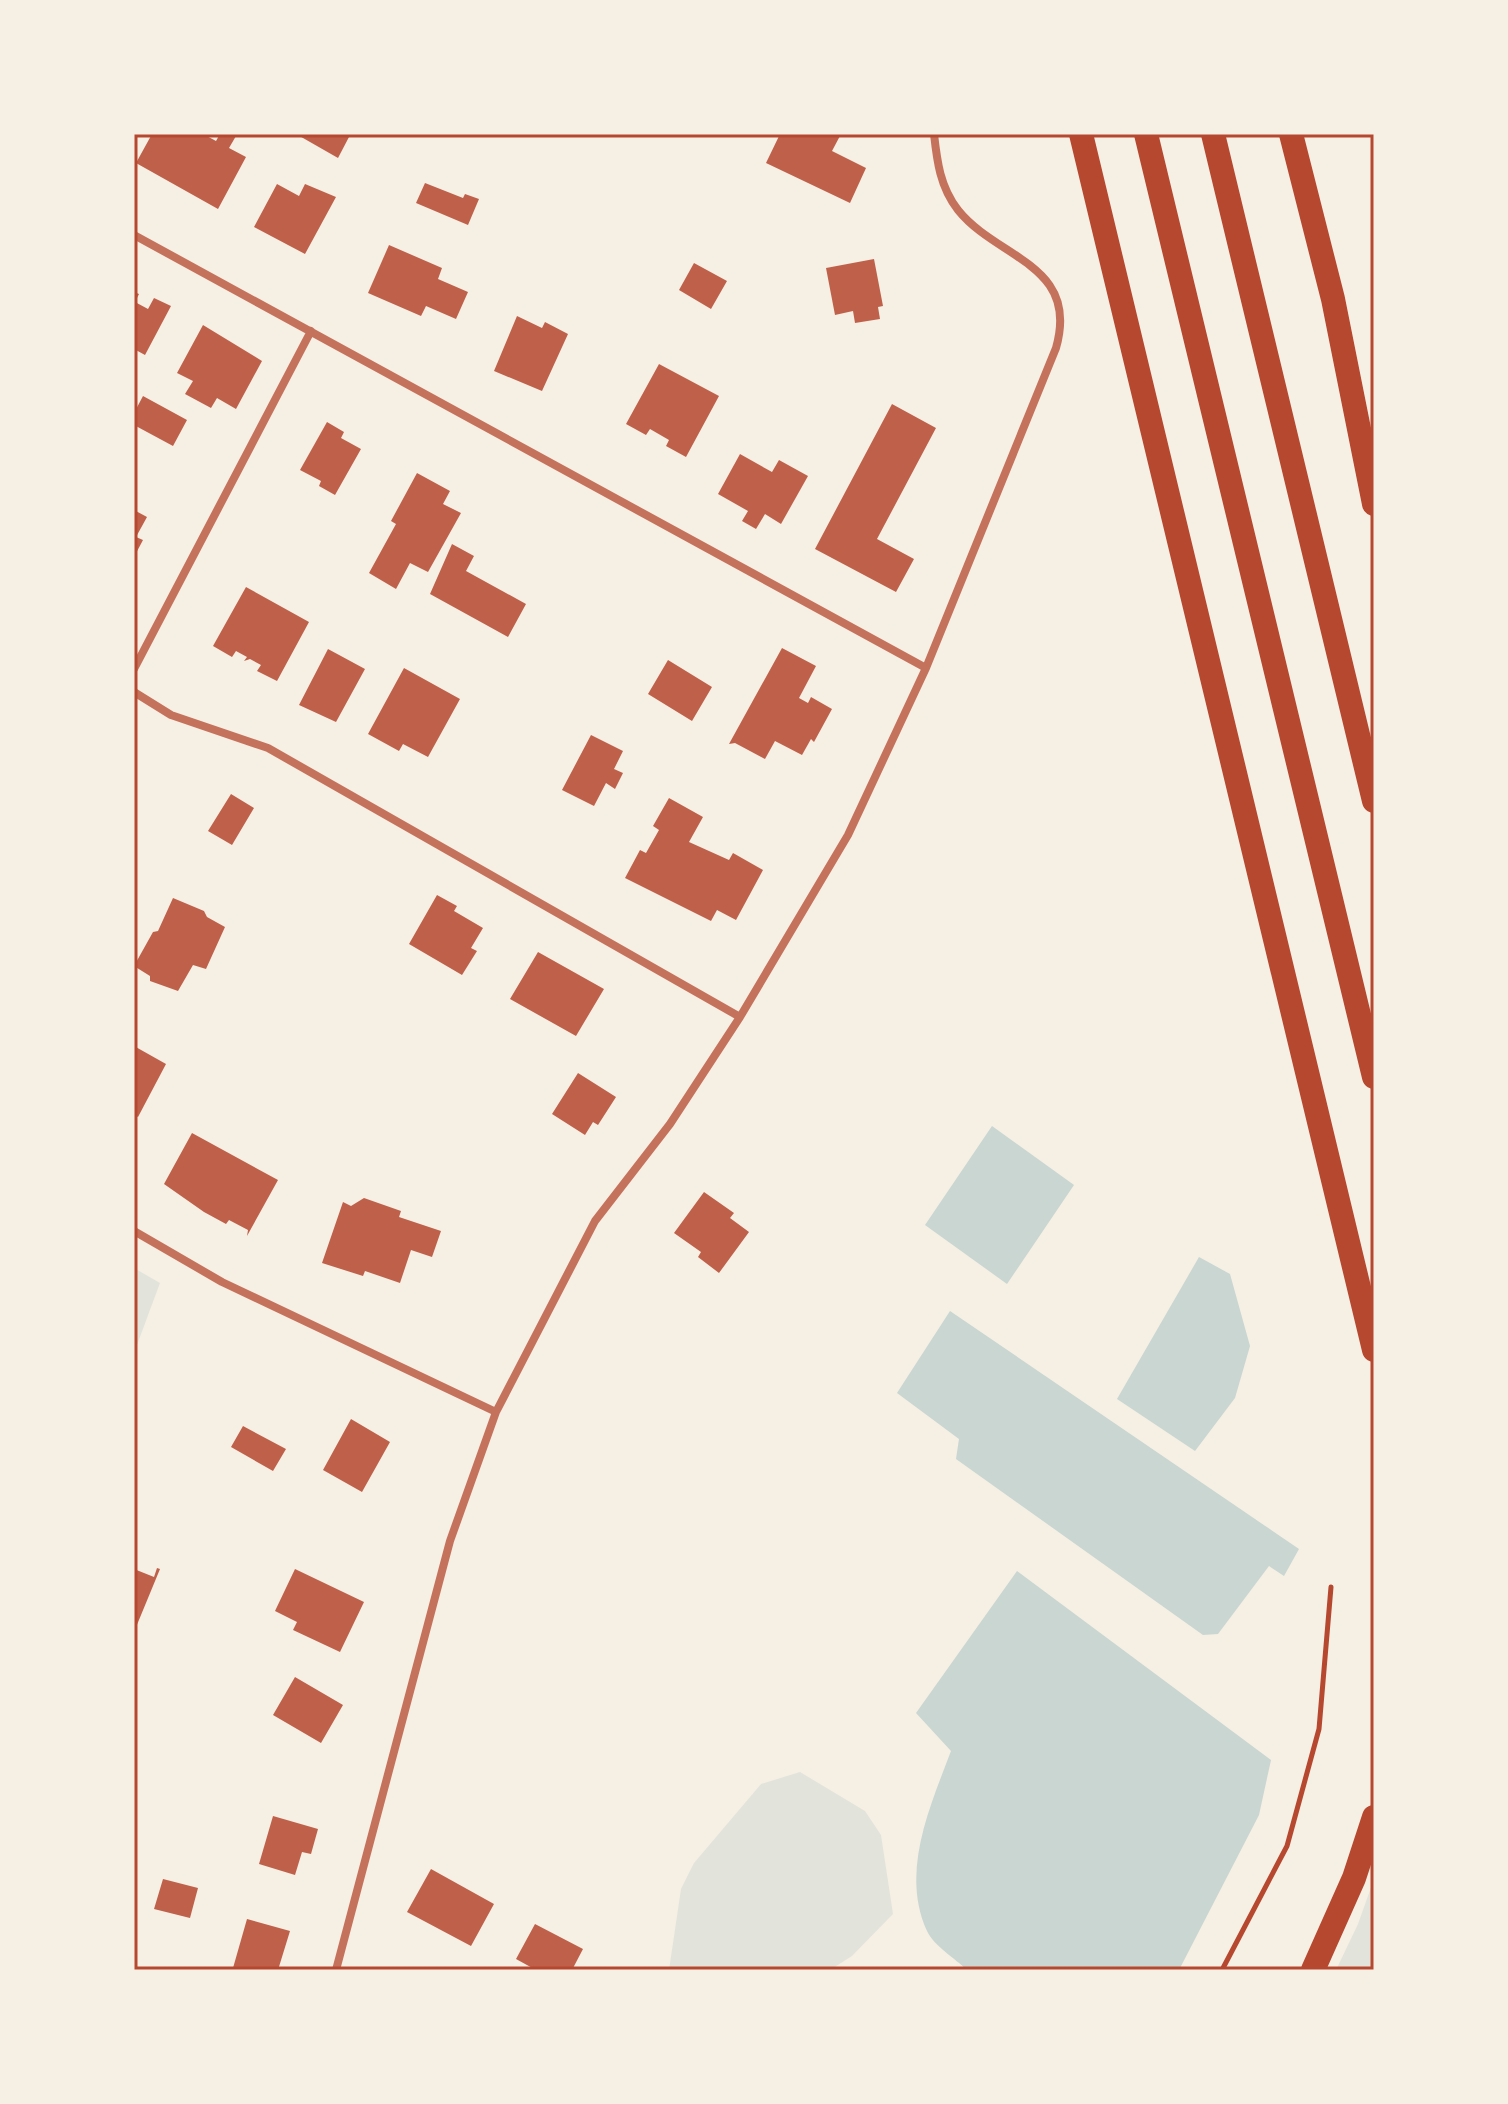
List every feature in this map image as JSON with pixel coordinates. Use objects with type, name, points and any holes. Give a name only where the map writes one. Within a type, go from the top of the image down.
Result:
[{"type":"highway","points":[[1081,134],[1374,1350]]},
{"type":"highway","points":[[1146,134],[1374,1077]]},
{"type":"highway","points":[[1213,134],[1374,801]]},
{"type":"highway","points":[[1291,134],[1333,299],[1374,504]]},
{"type":"highway","points":[[1313,1970],[1354,1878],[1374,1817]]},
{"type":"street","points":[[336,1970],[450,1541],[496,1412],[595,1221],[670,1124],[740,1017],[848,835],[926,668],[1063,322],[1058,300],[1047,283],[1019,255],[959,211],[938,170],[934,134]]},
{"type":"street","points":[[134,235],[926,668]]},
{"type":"street","points":[[134,669],[311,331]]},
{"type":"street","points":[[134,692],[171,715],[268,748],[740,1017]]},
{"type":"street","points":[[134,1231],[222,1282],[496,1412]]},
{"type":"path","points":[[1222,1970],[1287,1846],[1319,1729],[1331,1587]]},
{"type":"shaded area","points":[[992,1126],[1074,1185],[1007,1284],[925,1225]]},
{"type":"shaded area","points":[[1199,1257],[1230,1274],[1250,1346],[1235,1398],[1195,1451],[1117,1399]]},
{"type":"shaded area","points":[[134,1268],[160,1283],[134,1353]]},
{"type":"shaded area","points":[[950,1311],[1299,1549],[1284,1576],[1269,1566],[1218,1634],[1203,1635],[956,1459],[959,1439],[897,1393]]},
{"type":"shaded area","points":[[1017,1571],[1271,1760],[1259,1815],[1179,1970],[967,1970],[927,1931],[919,1909],[917,1863],[927,1817],[951,1751],[916,1713]]},
{"type":"shaded area","points":[[800,1772],[865,1811],[881,1835],[893,1914],[852,1956],[830,1970],[669,1970],[681,1889],[694,1863],[761,1784]]},
{"type":"shaded area","points":[[1374,1879],[1374,1970],[1336,1970],[1358,1924]]},
{"type":"building","points":[[152,134],[203,134],[216,141],[220,134],[236,136],[229,148],[246,157],[218,209],[136,163]]},
{"type":"building","points":[[296,134],[344,134],[349,137],[338,158]]},
{"type":"building","points":[[780,134],[841,134],[832,151],[866,168],[850,203],[766,163]]},
{"type":"building","points":[[425,183],[463,198],[465,194],[479,199],[468,225],[416,203]]},
{"type":"building","points":[[277,184],[299,196],[305,184],[336,197],[305,254],[254,227]]},
{"type":"building","points":[[389,245],[442,268],[438,279],[468,292],[456,319],[426,306],[421,316],[368,293]]},
{"type":"building","points":[[874,259],[883,306],[878,307],[880,319],[855,323],[853,311],[835,315],[826,268]]},
{"type":"building","points":[[694,263],[727,281],[711,309],[679,290]]},
{"type":"building","points":[[134,292],[139,294],[135,302],[148,309],[154,298],[171,306],[145,355],[134,349]]},
{"type":"building","points":[[517,316],[542,328],[545,322],[568,334],[542,391],[494,371]]},
{"type":"building","points":[[203,325],[262,361],[236,409],[217,398],[211,408],[185,394],[193,381],[177,373]]},
{"type":"building","points":[[659,364],[719,396],[686,457],[666,446],[669,440],[650,429],[646,435],[626,424]]},
{"type":"building","points":[[143,396],[187,420],[173,446],[134,425],[134,413]]},
{"type":"building","points":[[892,404],[936,428],[877,539],[914,559],[896,592],[815,549]]},
{"type":"building","points":[[327,422],[344,432],[341,438],[361,449],[335,495],[319,486],[321,481],[300,470]]},
{"type":"building","points":[[740,454],[772,472],[779,460],[808,476],[781,524],[765,514],[756,529],[742,521],[748,511],[718,494]]},
{"type":"building","points":[[417,473],[450,491],[443,504],[461,513],[428,572],[410,563],[396,589],[369,573],[396,524],[391,521]]},
{"type":"building","points":[[134,510],[147,517],[136,537],[143,540],[134,557]]},
{"type":"building","points":[[452,544],[474,556],[466,571],[526,604],[508,637],[430,594]]},
{"type":"building","points":[[246,587],[309,622],[277,681],[257,671],[261,665],[250,659],[244,661],[247,657],[236,651],[232,657],[213,646]]},
{"type":"building","points":[[782,648],[816,666],[799,698],[808,703],[811,697],[832,709],[814,742],[811,739],[802,755],[775,741],[765,759],[735,743],[729,744]]},
{"type":"building","points":[[328,649],[365,669],[336,722],[299,705]]},
{"type":"building","points":[[668,660],[712,687],[692,721],[648,694]]},
{"type":"building","points":[[404,668],[460,699],[428,757],[403,744],[399,751],[368,734]]},
{"type":"building","points":[[591,735],[623,751],[614,769],[623,773],[615,789],[606,783],[594,806],[562,790]]},
{"type":"building","points":[[231,794],[254,808],[232,845],[208,831]]},
{"type":"building","points":[[669,798],[703,817],[689,842],[729,860],[733,853],[763,870],[736,920],[717,910],[711,921],[625,878],[640,850],[646,853],[659,830],[653,826]]},
{"type":"building","points":[[437,895],[457,906],[454,911],[483,928],[471,948],[477,951],[462,975],[409,944]]},
{"type":"building","points":[[173,898],[204,911],[207,917],[225,927],[206,969],[193,965],[178,991],[150,981],[150,976],[134,966],[153,932],[158,931]]},
{"type":"building","points":[[538,952],[604,989],[576,1036],[510,999]]},
{"type":"building","points":[[134,1046],[166,1064],[138,1117],[134,1115]]},
{"type":"building","points":[[578,1073],[616,1097],[598,1125],[593,1122],[585,1135],[552,1114]]},
{"type":"building","points":[[192,1133],[278,1180],[247,1236],[248,1230],[229,1220],[226,1224],[204,1212],[164,1184]]},
{"type":"building","points":[[704,1192],[734,1213],[730,1218],[749,1232],[719,1273],[698,1257],[701,1252],[674,1233]]},
{"type":"building","points":[[364,1198],[401,1211],[399,1217],[441,1231],[432,1257],[411,1250],[400,1283],[365,1271],[363,1276],[322,1263],[343,1202],[351,1206]]},
{"type":"building","points":[[351,1419],[390,1442],[362,1492],[323,1470]]},
{"type":"building","points":[[243,1426],[286,1449],[273,1471],[231,1447]]},
{"type":"building","points":[[157,1568],[160,1569],[134,1632],[134,1569],[154,1577]]},
{"type":"building","points":[[295,1569],[364,1602],[340,1652],[293,1630],[297,1622],[275,1611]]},
{"type":"building","points":[[295,1677],[343,1705],[321,1743],[273,1715]]},
{"type":"building","points":[[273,1816],[318,1829],[311,1854],[302,1852],[295,1875],[259,1864]]},
{"type":"building","points":[[431,1869],[494,1904],[471,1946],[407,1912]]},
{"type":"building","points":[[163,1879],[198,1888],[190,1918],[154,1909]]},
{"type":"building","points":[[247,1919],[290,1931],[278,1970],[233,1968]]},
{"type":"building","points":[[535,1924],[583,1949],[572,1970],[536,1970],[516,1959]]}]
